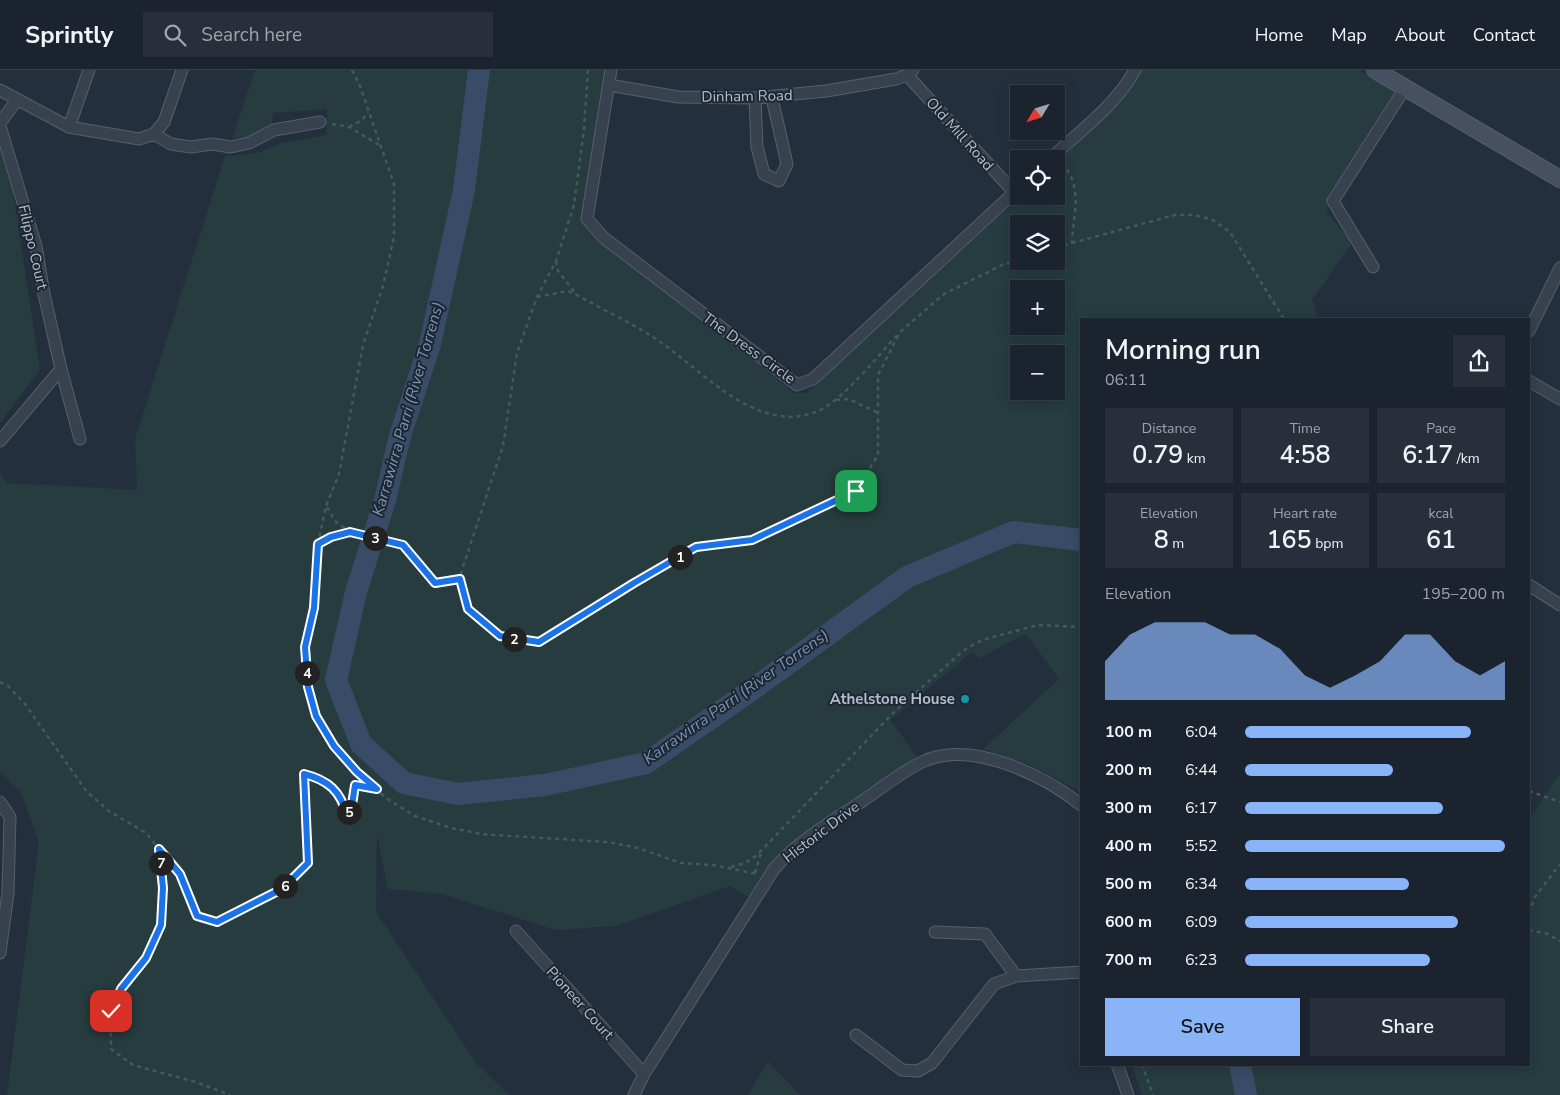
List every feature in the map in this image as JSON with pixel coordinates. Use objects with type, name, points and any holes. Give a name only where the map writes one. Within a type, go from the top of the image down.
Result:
[{"type":"street","points":[[69,127],[89,70]]},
{"type":"street","points":[[0,90],[69,127],[139,139],[154,134],[164,122],[182,70]]},
{"type":"street","name":"The Dress Circle","points":[[611,70],[587,219],[592,226],[796,385],[812,379],[1010,196]]},
{"type":"street","points":[[1060,150],[1112,102],[1127,84],[1135,70]]},
{"type":"street","points":[[1375,70],[1560,179]]},
{"type":"street","name":"Dinham Road","points":[[609,85],[678,97],[772,98],[826,91],[910,73]]},
{"type":"street","name":"Old Mill Road","points":[[910,73],[1010,183]]},
{"type":"street","points":[[1373,267],[1333,201],[1405,88]]},
{"type":"street","points":[[754,98],[757,147],[764,174],[779,181],[787,164],[772,98]]},
{"type":"street","name":"Filippo Court","points":[[17,100],[0,125],[36,246],[44,294],[61,369],[80,439]]},
{"type":"street","points":[[154,134],[171,144],[191,147],[212,144],[231,147],[249,143],[274,130],[320,122]]},
{"type":"street","points":[[1530,329],[1560,268]]},
{"type":"street","points":[[0,440],[61,369]]},
{"type":"street","points":[[1530,381],[1560,399]]},
{"type":"street","points":[[1530,587],[1560,605]]},
{"type":"street","name":"Historic Drive","points":[[634,1095],[644,1074],[781,860],[846,812],[922,762],[939,757],[958,755],[1004,762],[1048,781],[1080,804]]},
{"type":"street","points":[[0,802],[10,817],[8,893],[0,953]]},
{"type":"street","name":"Pioneer Court","points":[[516,931],[644,1074]]},
{"type":"street","points":[[935,932],[985,934],[1016,976]]},
{"type":"street","points":[[856,1035],[902,1070],[918,1071],[932,1063],[994,984],[1016,976],[1080,972]]},
{"type":"street","points":[[1117,1066],[1128,1095]]},
{"type":"path","points":[[352,70],[360,86],[394,184],[394,237],[383,286],[364,345],[339,474],[326,506],[318,544],[314,608],[305,647],[308,687],[316,716],[334,746],[357,772],[415,816],[451,828],[481,834],[608,842],[638,848],[681,863],[730,867],[755,873],[767,880]]},
{"type":"path","points":[[588,70],[584,130],[574,205],[556,261],[537,297],[517,353],[503,446],[460,579],[468,609],[500,636],[539,642],[696,547],[752,540],[856,491],[878,454],[878,375],[900,332]]},
{"type":"path","points":[[349,127],[362,120],[368,112]]},
{"type":"path","points":[[320,122],[349,127],[382,147]]},
{"type":"path","points":[[1065,168],[1075,185],[1076,206],[1072,243]]},
{"type":"path","points":[[1065,245],[1175,215],[1194,215],[1213,220],[1230,232],[1283,318]]},
{"type":"path","points":[[556,261],[558,271],[577,295]]},
{"type":"path","points":[[537,297],[568,291],[577,295],[654,338],[712,382],[755,410],[786,417],[818,411],[835,400],[900,332],[944,294],[1010,263]]},
{"type":"path","points":[[835,400],[849,399],[878,413]]},
{"type":"path","points":[[326,506],[335,521],[350,532],[403,545],[435,583],[460,579]]},
{"type":"path","points":[[318,544],[331,537],[350,532]]},
{"type":"path","points":[[730,867],[745,863],[761,851],[895,711],[964,650],[982,640],[1038,625],[1080,626]]},
{"type":"path","points":[[0,682],[8,686],[25,704],[87,792],[109,811],[146,833],[180,874],[197,916],[217,922],[282,889],[308,863],[304,774],[323,779],[343,800],[347,816],[352,805],[355,785],[377,789]]},
{"type":"path","points":[[1530,791],[1560,802]]},
{"type":"path","points":[[159,849],[163,888],[161,925],[146,958],[121,989],[111,1011],[110,1050],[133,1065],[196,1082],[230,1095]]},
{"type":"path","points":[[755,873],[761,851]]},
{"type":"path","points":[[1530,910],[1535,897],[1560,864]]},
{"type":"path","points":[[1530,930],[1548,934],[1560,941]]},
{"type":"path","points":[[1143,1066],[1153,1095]]},
{"type":"green space","points":[[255,70],[608,70],[583,219],[586,228],[794,393],[807,393],[1011,205],[1065,205],[1065,155],[1115,107],[1141,70],[1360,70],[1395,91],[1329,195],[1327,212],[1352,243],[1312,300],[1318,318],[1080,318],[1080,791],[1031,765],[983,749],[1059,679],[1026,634],[979,658],[972,652],[890,720],[920,760],[774,865],[752,899],[730,886],[616,926],[556,930],[442,894],[388,889],[377,836],[376,912],[477,1064],[509,1095],[7,1095],[39,843],[21,792],[0,773],[0,473],[7,483],[137,490],[135,439],[225,156],[258,153],[282,143],[327,135],[327,109],[273,113],[272,124],[247,137],[232,139]]},
{"type":"green space","points":[[0,144],[6,145],[40,370],[0,423]]},
{"type":"green space","points":[[1560,773],[1560,1095],[1142,1095],[1132,1066],[1530,1066],[1530,818]]},
{"type":"green space","points":[[768,1061],[800,1095],[748,1095]]},
{"type":"waterway","name":"Karrawirra Parri (River Torrens)","points":[[479,70],[464,190],[430,344],[400,436],[385,500],[356,592],[336,680],[361,744],[404,783],[458,794],[545,785],[646,763],[753,689],[907,577],[1014,532],[1080,540]]},
{"type":"waterway","name":"Karrawirra Parri (River Torrens)","points":[[1240,1066],[1246,1095]]},
{"type":"place","name":"Athelstone House","points":[[965,699]]},
{"type":"route","points":[[111,1011],[121,989],[146,958],[161,925],[163,888],[159,849],[180,874],[197,916],[217,922],[282,889],[308,863],[304,774],[323,779],[343,800],[347,816],[352,805],[355,785],[377,789],[357,772],[334,746],[316,716],[308,687],[305,647],[314,608],[318,544],[331,537],[350,532],[403,545],[435,583],[460,579],[468,609],[500,636],[539,642],[696,547],[752,540],[856,491]]}]
